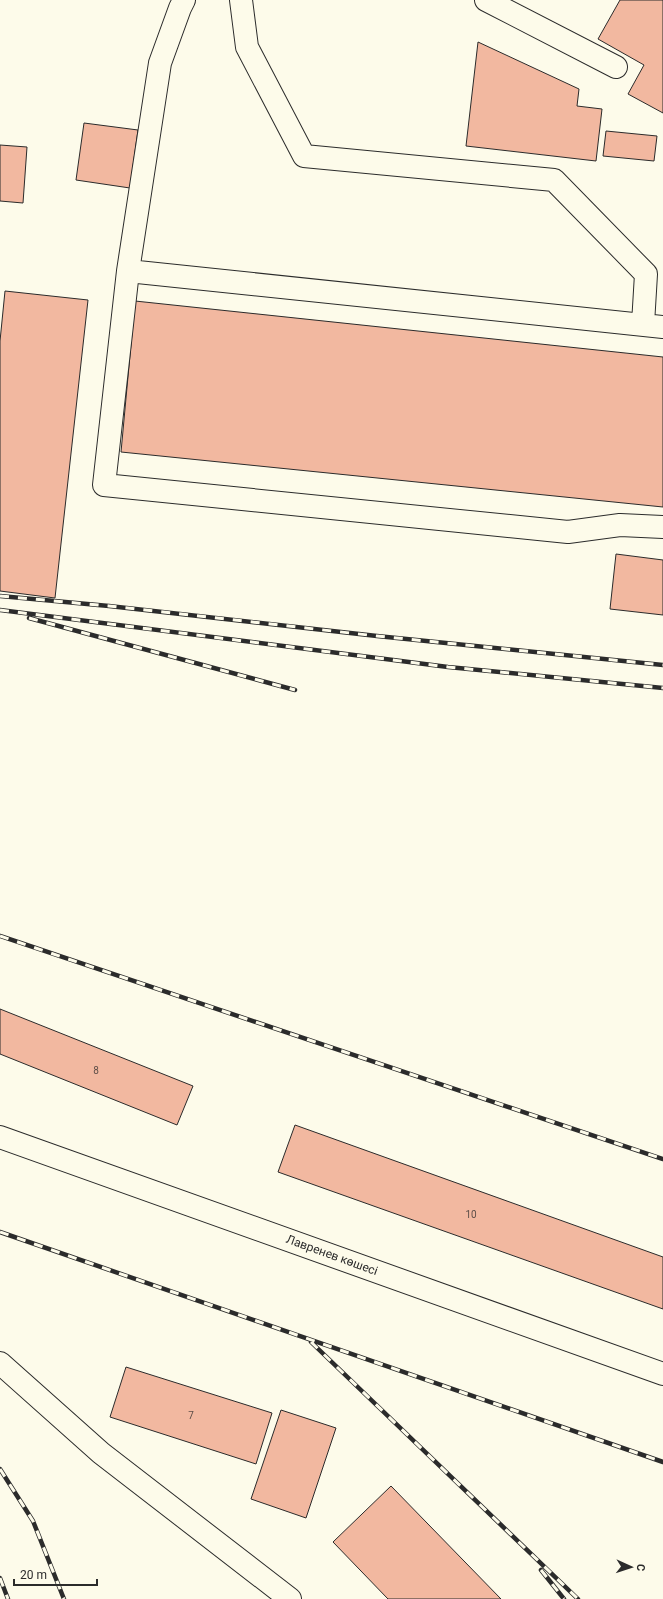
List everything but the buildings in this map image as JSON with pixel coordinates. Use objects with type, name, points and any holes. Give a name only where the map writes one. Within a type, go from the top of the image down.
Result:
[{"type":"main road","points":[[184,0],[160,63],[128,271],[104,485],[568,532],[620,525],[663,527]]},
{"type":"main road","points":[[128,271],[653,326],[646,274],[554,180],[304,156],[247,47],[241,0]]},
{"type":"main road","points":[[486,0],[616,67]]},
{"type":"main road","name":"Лавренев көшесі","points":[[0,1137],[663,1374]]},
{"type":"main road","points":[[0,1362],[101,1453],[290,1599]]},
{"type":"railway","points":[[0,596],[109,606],[377,636],[663,665]]},
{"type":"railway","points":[[0,610],[448,667],[663,688]]},
{"type":"railway","points":[[29,618],[295,690]]},
{"type":"railway","points":[[0,936],[663,1159]]},
{"type":"railway","points":[[0,1232],[663,1462]]},
{"type":"railway","points":[[311,1342],[578,1599]]},
{"type":"railway","points":[[0,1469],[33,1521],[64,1599]]},
{"type":"railway","points":[[541,1570],[564,1599]]},
{"type":"railway","points":[[0,1578],[8,1599]]}]
